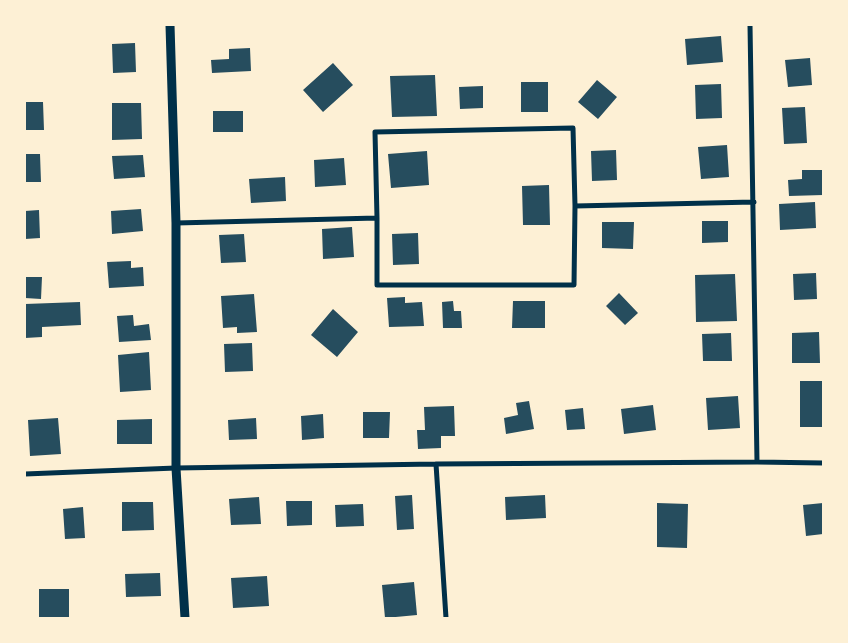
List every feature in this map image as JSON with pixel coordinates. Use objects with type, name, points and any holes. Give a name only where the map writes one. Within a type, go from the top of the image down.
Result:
[{"type":"street","points":[[170,25],[176,223],[176,468],[185,618]]},
{"type":"street","points":[[750,25],[757,462]]},
{"type":"street","points":[[573,128],[574,285],[377,284],[377,218],[375,132],[573,128]]},
{"type":"street","points":[[574,206],[754,202]]},
{"type":"street","points":[[176,223],[377,218]]},
{"type":"street","points":[[25,474],[176,468],[436,464],[823,463]]},
{"type":"street","points":[[436,464],[446,618]]},
{"type":"building","points":[[721,36],[723,62],[687,65],[685,39]]},
{"type":"building","points":[[135,43],[136,72],[113,73],[112,44]]},
{"type":"building","points":[[250,48],[251,71],[212,73],[211,60],[229,59],[229,49]]},
{"type":"building","points":[[810,58],[812,85],[788,87],[785,60]]},
{"type":"building","points":[[333,63],[353,85],[323,112],[303,90]]},
{"type":"building","points":[[435,75],[437,116],[392,117],[390,76]]},
{"type":"building","points":[[597,80],[617,97],[598,119],[578,102]]},
{"type":"building","points":[[521,82],[548,82],[548,112],[521,112]]},
{"type":"building","points":[[721,84],[722,118],[696,119],[695,85]]},
{"type":"building","points":[[483,86],[483,108],[460,109],[459,87]]},
{"type":"building","points":[[25,102],[43,102],[44,130],[25,130]]},
{"type":"building","points":[[112,103],[141,103],[142,139],[112,140]]},
{"type":"building","points":[[805,107],[807,143],[784,144],[782,108]]},
{"type":"building","points":[[213,111],[243,111],[243,132],[213,132]]},
{"type":"building","points":[[727,145],[729,177],[701,179],[698,147]]},
{"type":"building","points":[[616,150],[617,180],[592,181],[591,151]]},
{"type":"building","points":[[427,151],[429,185],[391,188],[388,154]]},
{"type":"building","points":[[25,154],[40,154],[41,182],[25,182]]},
{"type":"building","points":[[143,155],[145,177],[114,179],[112,156]]},
{"type":"building","points":[[344,158],[346,185],[315,187],[314,160]]},
{"type":"building","points":[[802,170],[823,170],[823,195],[789,196],[788,180],[802,179]]},
{"type":"building","points":[[285,177],[286,201],[251,203],[249,179]]},
{"type":"building","points":[[549,185],[550,225],[523,225],[522,186]]},
{"type":"building","points":[[815,202],[816,228],[780,230],[779,204]]},
{"type":"building","points":[[141,209],[143,231],[112,234],[111,211]]},
{"type":"building","points":[[39,210],[40,238],[25,239],[25,211]]},
{"type":"building","points":[[702,221],[728,221],[728,242],[702,243]]},
{"type":"building","points":[[602,222],[634,222],[633,249],[602,248]]},
{"type":"building","points":[[352,227],[354,257],[323,259],[322,229]]},
{"type":"building","points":[[418,233],[419,264],[393,265],[392,234]]},
{"type":"building","points":[[244,234],[246,262],[221,263],[219,235]]},
{"type":"building","points":[[131,261],[131,268],[143,267],[144,286],[109,288],[107,262]]},
{"type":"building","points":[[816,273],[817,299],[794,300],[793,274]]},
{"type":"building","points":[[735,274],[737,321],[696,322],[695,275]]},
{"type":"building","points":[[25,277],[42,277],[41,299],[25,298]]},
{"type":"building","points":[[619,293],[638,313],[625,325],[606,306]]},
{"type":"building","points":[[254,294],[257,332],[237,333],[237,327],[223,328],[221,296]]},
{"type":"building","points":[[405,297],[405,303],[422,302],[424,326],[389,327],[387,298]]},
{"type":"building","points":[[453,301],[454,311],[461,311],[462,328],[443,328],[442,302]]},
{"type":"building","points":[[513,301],[545,301],[545,328],[512,328]]},
{"type":"building","points":[[80,302],[81,325],[42,327],[42,337],[25,338],[25,304]]},
{"type":"building","points":[[333,309],[358,332],[337,357],[311,335]]},
{"type":"building","points":[[133,315],[134,326],[149,324],[151,340],[119,342],[117,316]]},
{"type":"building","points":[[819,332],[820,363],[792,363],[792,333]]},
{"type":"building","points":[[731,333],[732,361],[703,361],[702,334]]},
{"type":"building","points":[[252,343],[253,371],[225,372],[224,344]]},
{"type":"building","points":[[149,352],[151,390],[120,392],[118,355]]},
{"type":"building","points":[[800,381],[823,381],[823,427],[800,427]]},
{"type":"building","points":[[738,396],[740,428],[708,430],[706,398]]},
{"type":"building","points":[[529,401],[534,429],[506,434],[504,418],[518,415],[516,403]]},
{"type":"building","points":[[653,405],[656,430],[624,434],[621,409]]},
{"type":"building","points":[[454,406],[455,436],[441,436],[441,448],[418,449],[417,430],[425,430],[424,407]]},
{"type":"building","points":[[583,408],[585,429],[567,430],[565,410]]},
{"type":"building","points":[[363,412],[390,412],[389,438],[363,438]]},
{"type":"building","points":[[323,414],[324,438],[302,440],[301,416]]},
{"type":"building","points":[[58,418],[61,454],[30,456],[28,420]]},
{"type":"building","points":[[256,418],[257,439],[229,440],[228,420]]},
{"type":"building","points":[[152,419],[152,444],[117,444],[117,420]]},
{"type":"building","points":[[412,495],[414,529],[397,530],[395,496]]},
{"type":"building","points":[[545,495],[546,518],[506,520],[505,497]]},
{"type":"building","points":[[259,497],[261,524],[231,525],[229,499]]},
{"type":"building","points":[[286,501],[312,501],[312,525],[287,526]]},
{"type":"building","points":[[122,502],[153,502],[154,530],[122,531]]},
{"type":"building","points":[[657,503],[688,504],[687,548],[657,547]]},
{"type":"building","points":[[823,503],[823,534],[806,536],[803,505]]},
{"type":"building","points":[[363,504],[364,526],[336,527],[335,505]]},
{"type":"building","points":[[83,507],[85,538],[65,539],[63,509]]},
{"type":"building","points":[[160,573],[161,596],[126,597],[125,574]]},
{"type":"building","points":[[267,576],[269,606],[233,608],[231,578]]},
{"type":"building","points":[[414,582],[417,615],[385,618],[382,585]]},
{"type":"building","points":[[39,589],[69,589],[69,617],[39,617]]}]
